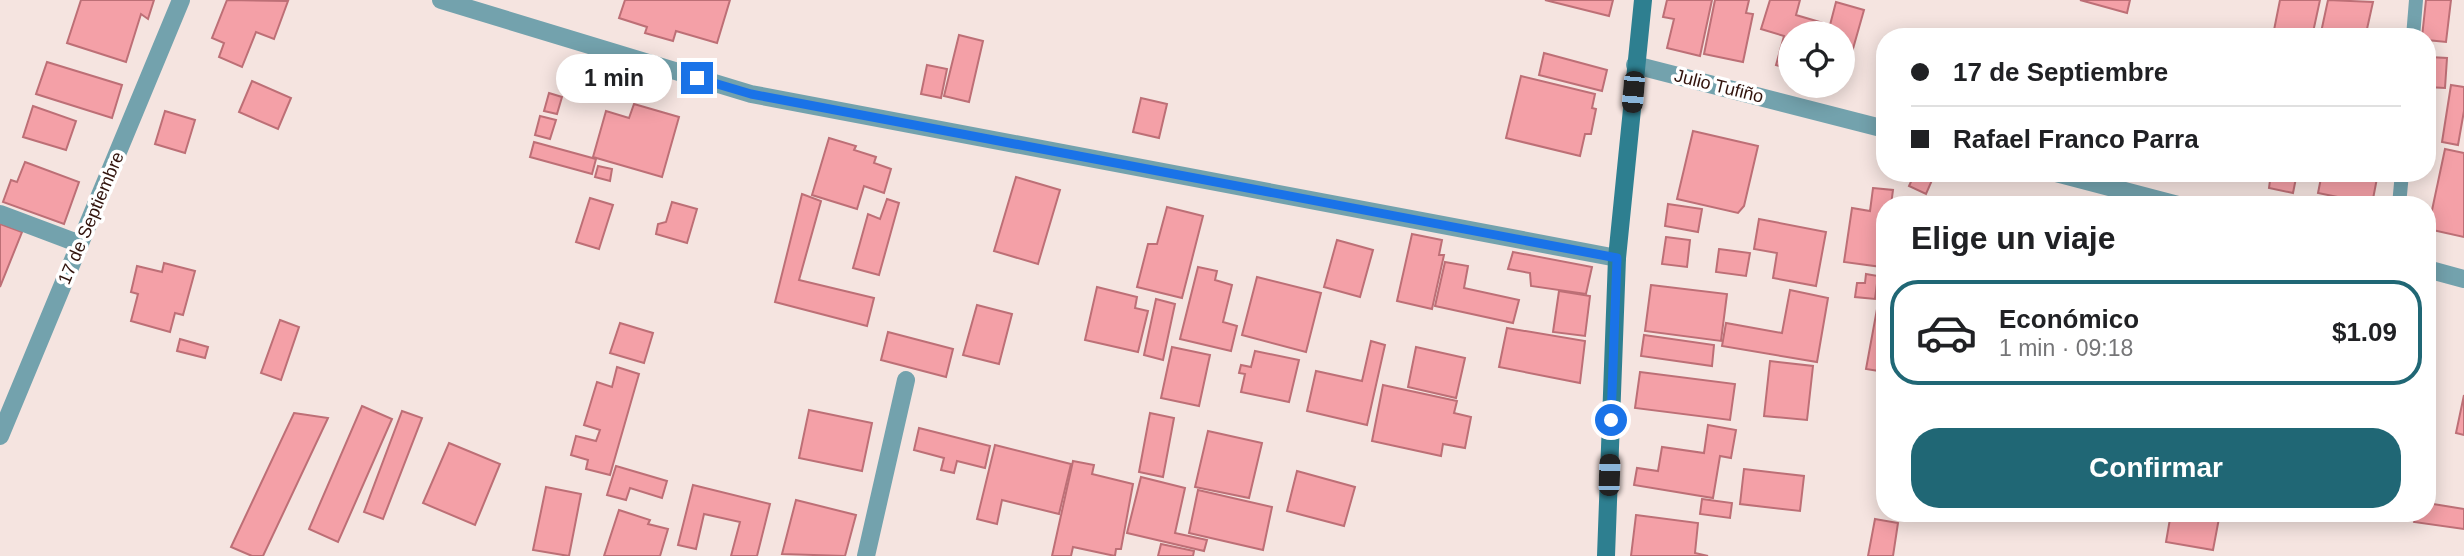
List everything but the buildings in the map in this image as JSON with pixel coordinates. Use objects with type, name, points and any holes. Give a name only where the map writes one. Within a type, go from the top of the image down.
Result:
[{"type":"street","name":"17 de Septiembre","points":[[0,436],[181,0]]},
{"type":"street","points":[[1606,556],[1617,258],[1643,0]]},
{"type":"street","points":[[453,2],[751,94],[1617,258]]},
{"type":"street","name":"Julio Tufiño","points":[[1635,65],[1876,127]]},
{"type":"street","points":[[2090,182],[2144,196]]},
{"type":"street","points":[[0,214],[80,244]]},
{"type":"street","points":[[2436,271],[2464,279]]},
{"type":"street","points":[[866,556],[906,380]]},
{"type":"lane","points":[[2414,28],[2416,0]]},
{"type":"route","points":[[697,78],[751,94],[1617,258],[1611,420]]}]
